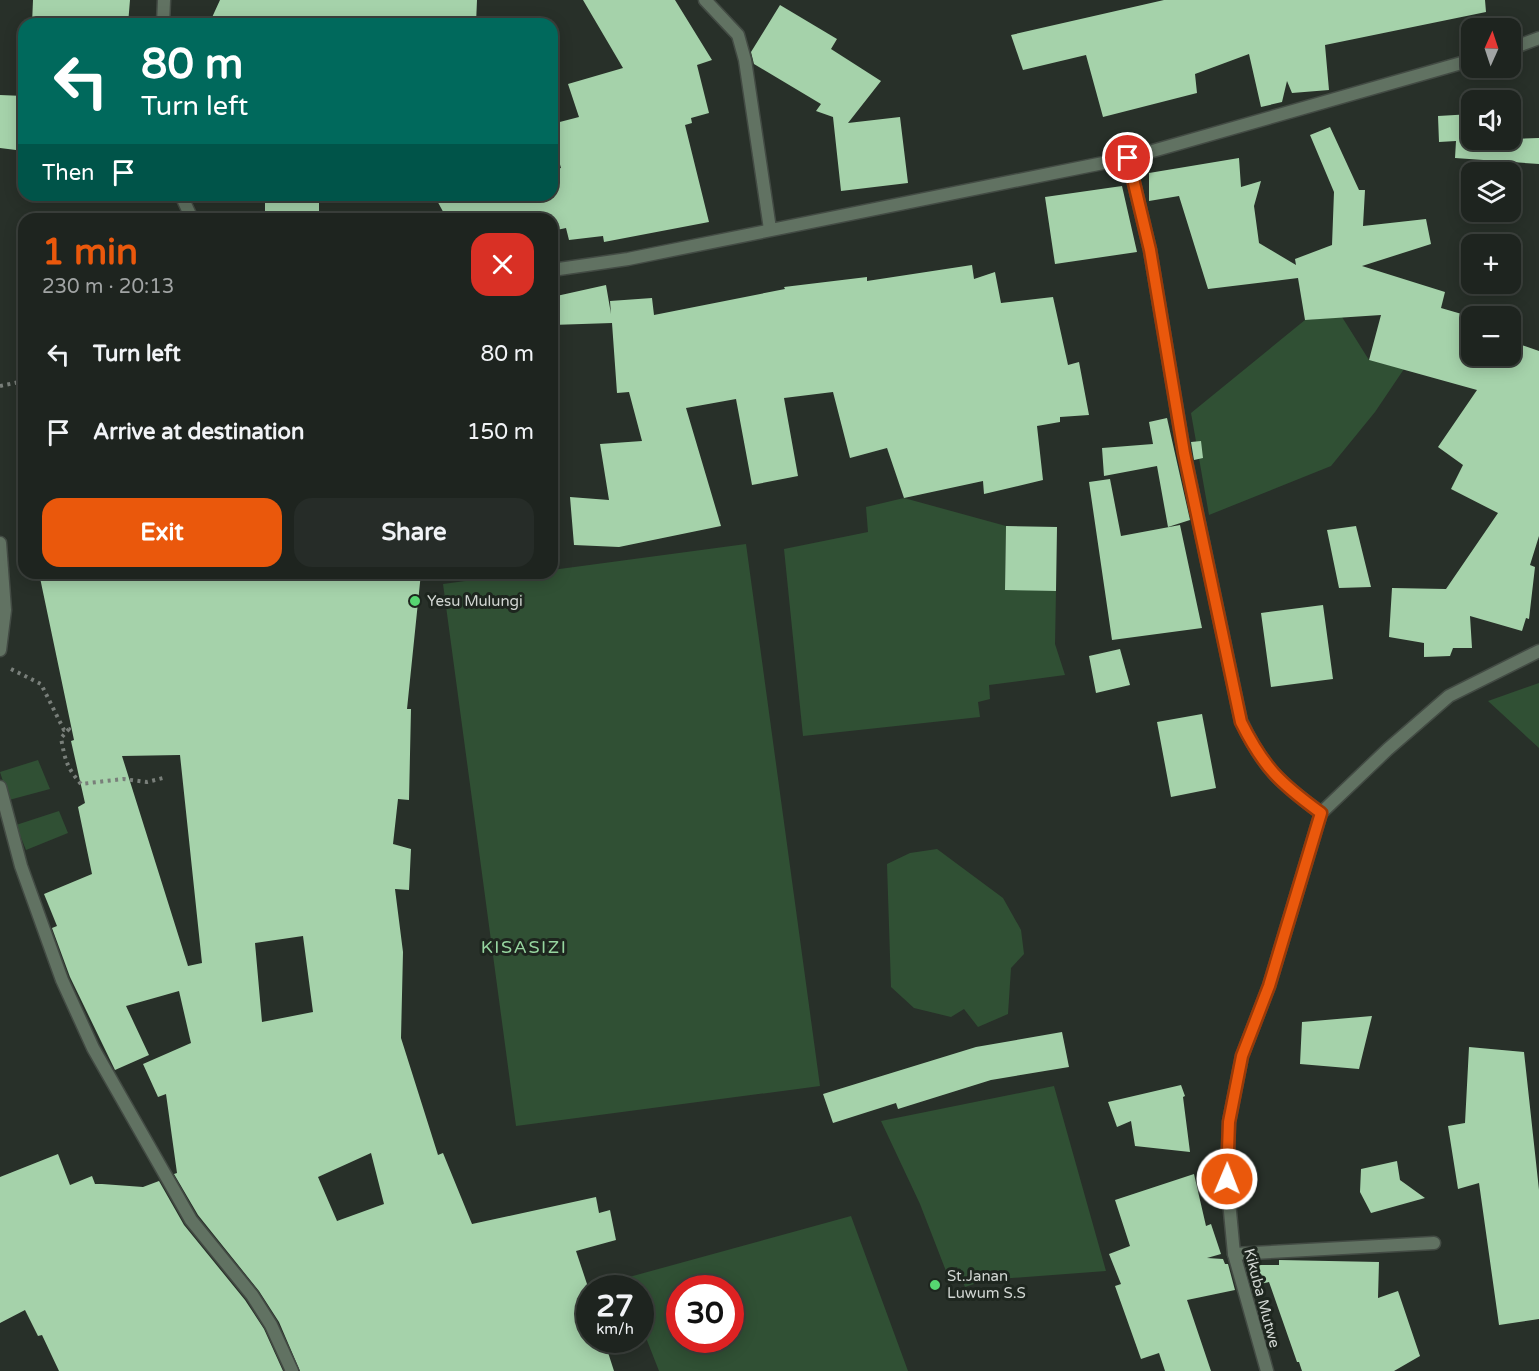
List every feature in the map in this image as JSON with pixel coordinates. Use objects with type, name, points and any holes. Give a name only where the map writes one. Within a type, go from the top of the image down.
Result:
[{"type":"street","points":[[163,18],[164,0]]},
{"type":"street","points":[[705,0],[738,36],[745,60],[770,229]]},
{"type":"street","points":[[1521,45],[1539,38]]},
{"type":"street","points":[[558,269],[628,259],[1128,158],[1461,63]]},
{"type":"street","points":[[1128,158],[1150,250],[1186,464],[1241,722],[1254,749],[1282,784],[1321,813],[1388,749],[1449,696],[1539,651]]},
{"type":"street","points":[[0,543],[5,610],[0,650]]},
{"type":"street","points":[[0,787],[21,866],[62,980],[93,1047],[191,1220],[252,1295],[271,1325],[292,1371]]},
{"type":"street","name":"Kikuba Mutwe","points":[[1267,1371],[1234,1254],[1227,1179],[1229,1122],[1240,1067],[1269,986],[1321,813]]},
{"type":"street","points":[[1234,1254],[1434,1244]]},
{"type":"path","points":[[0,386],[18,382]]},
{"type":"path","points":[[0,664],[41,684],[64,730],[69,729],[61,738],[65,759],[67,768],[81,784],[123,779],[147,782],[163,778]]},
{"type":"green space","points":[[1342,317],[1369,360],[1404,369],[1375,412],[1331,466],[1209,515],[1191,413],[1305,320]]},
{"type":"green space","points":[[904,498],[1006,526],[1005,589],[1056,591],[1055,644],[1065,675],[989,685],[990,699],[978,702],[980,717],[803,736],[784,549],[868,532],[866,507]]},
{"type":"green space","points":[[746,544],[820,1086],[516,1126],[443,584],[481,579],[558,579],[558,569]]},
{"type":"green space","points":[[1539,683],[1539,748],[1488,701]]},
{"type":"green space","points":[[38,760],[50,789],[9,800],[0,772]]},
{"type":"green space","points":[[59,811],[68,833],[26,850],[16,825]]},
{"type":"green space","points":[[937,849],[1003,898],[1021,930],[1024,954],[1011,968],[1008,1014],[978,1027],[964,1009],[951,1017],[914,1008],[891,987],[887,864],[910,853]]},
{"type":"green space","points":[[1054,1086],[1106,1271],[986,1280],[965,1287],[957,1267],[946,1271],[920,1204],[881,1121]]},
{"type":"green space","points":[[851,1216],[908,1371],[659,1371],[652,1353],[654,1353],[654,1275],[637,1275]]},
{"type":"building","points":[[33,0],[130,0],[128,18],[32,18]]},
{"type":"building","points":[[220,0],[477,0],[476,18],[212,18]]},
{"type":"building","points":[[583,0],[675,0],[712,60],[697,65],[709,113],[691,118],[692,123],[685,125],[709,222],[604,242],[603,236],[569,240],[566,228],[558,230],[558,213],[444,213],[437,201],[558,201],[558,169],[561,168],[558,157],[558,122],[579,117],[568,84],[623,68]]},
{"type":"building","points":[[1164,0],[1485,0],[1486,12],[1325,45],[1329,90],[1292,93],[1287,81],[1282,102],[1261,107],[1249,54],[1195,74],[1197,93],[1103,117],[1086,55],[1023,70],[1011,35]]},
{"type":"building","points":[[780,5],[837,39],[831,49],[881,81],[848,123],[900,117],[908,183],[841,191],[833,117],[816,111],[821,104],[754,64],[751,52]]},
{"type":"building","points":[[0,95],[18,96],[18,150],[0,148]]},
{"type":"building","points":[[1461,115],[1461,150],[1521,150],[1521,139],[1539,138],[1539,164],[1455,158],[1456,141],[1439,142],[1438,116]]},
{"type":"building","points":[[1330,127],[1359,190],[1365,190],[1363,226],[1426,219],[1431,244],[1362,266],[1445,292],[1441,308],[1461,314],[1461,366],[1521,366],[1521,345],[1539,351],[1539,536],[1530,565],[1535,567],[1529,619],[1526,618],[1522,631],[1470,616],[1472,648],[1453,648],[1450,656],[1424,657],[1424,643],[1389,637],[1392,588],[1446,589],[1498,513],[1451,489],[1463,465],[1438,447],[1477,390],[1369,360],[1381,315],[1305,320],[1298,278],[1208,289],[1179,196],[1149,201],[1149,173],[1239,158],[1241,187],[1261,181],[1254,206],[1259,243],[1296,265],[1295,259],[1332,245],[1334,192],[1310,135]]},
{"type":"building","points":[[1122,186],[1137,252],[1055,264],[1045,197]]},
{"type":"building","points":[[265,201],[319,201],[319,213],[265,213]]},
{"type":"building","points":[[972,265],[974,279],[995,272],[1001,303],[1053,297],[1068,365],[1079,362],[1089,415],[1060,417],[1060,422],[1037,426],[1043,480],[984,494],[983,481],[904,498],[887,448],[850,458],[833,392],[784,398],[798,476],[752,485],[736,399],[686,408],[721,526],[619,547],[574,545],[570,497],[609,500],[600,444],[642,441],[629,392],[617,393],[612,323],[558,325],[558,296],[606,285],[611,314],[610,301],[652,298],[654,315],[785,289],[784,287],[867,277],[867,281]]},
{"type":"building","points":[[1167,418],[1190,520],[1168,527],[1157,466],[1104,476],[1102,448],[1153,444],[1149,422]]},
{"type":"building","points":[[1201,441],[1203,458],[1194,460],[1191,442]]},
{"type":"building","points":[[1110,479],[1121,536],[1180,525],[1202,628],[1112,640],[1089,482]]},
{"type":"building","points":[[1006,526],[1057,527],[1056,591],[1005,590]]},
{"type":"building","points":[[1356,526],[1371,587],[1339,588],[1327,530]]},
{"type":"building","points":[[40,579],[420,579],[407,709],[411,709],[409,800],[398,799],[393,844],[411,849],[409,890],[395,889],[403,952],[401,1038],[438,1155],[443,1153],[472,1224],[596,1197],[599,1213],[610,1210],[616,1240],[576,1251],[584,1275],[576,1275],[576,1353],[608,1353],[614,1371],[300,1371],[279,1322],[259,1291],[198,1215],[174,1174],[177,1173],[166,1094],[158,1097],[143,1064],[191,1043],[179,991],[126,1006],[149,1055],[115,1070],[70,977],[52,928],[57,926],[44,894],[92,874],[78,807],[85,803]],"holes":[[[180,755],[202,963],[188,966],[122,756]],[[303,936],[313,1012],[262,1022],[255,943]],[[371,1153],[384,1204],[337,1221],[318,1177]]]},
{"type":"building","points":[[1323,605],[1333,679],[1271,687],[1261,613]]},
{"type":"building","points":[[1120,649],[1130,685],[1096,693],[1089,656]]},
{"type":"building","points":[[1202,714],[1216,788],[1171,797],[1157,722]]},
{"type":"building","points":[[1372,1016],[1359,1069],[1300,1064],[1302,1022]]},
{"type":"building","points":[[1062,1032],[1069,1067],[991,1080],[898,1109],[896,1103],[833,1123],[823,1094],[976,1047]]},
{"type":"building","points":[[1469,1047],[1524,1052],[1539,1190],[1539,1319],[1499,1325],[1479,1183],[1458,1189],[1448,1126],[1465,1123]]},
{"type":"building","points":[[1181,1085],[1185,1096],[1183,1097],[1190,1152],[1135,1146],[1131,1121],[1117,1127],[1108,1102]]},
{"type":"building","points":[[58,1154],[70,1185],[92,1176],[95,1184],[143,1187],[159,1181],[184,1225],[245,1300],[264,1329],[283,1371],[59,1371],[42,1335],[38,1336],[25,1310],[0,1323],[0,1177]]},
{"type":"building","points":[[1397,1161],[1400,1180],[1425,1198],[1371,1213],[1360,1192],[1361,1169]]},
{"type":"building","points":[[1194,1174],[1206,1226],[1211,1224],[1221,1254],[1207,1258],[1223,1259],[1225,1264],[1228,1264],[1235,1290],[1187,1300],[1211,1371],[1165,1371],[1159,1353],[1141,1359],[1115,1286],[1121,1284],[1109,1254],[1130,1246],[1115,1200]]},
{"type":"building","points":[[1279,1260],[1379,1262],[1378,1298],[1398,1291],[1420,1356],[1394,1371],[1302,1371],[1269,1282],[1252,1286],[1246,1265],[1279,1265]]},
{"type":"place","name":"Yesu Mulungi","points":[[415,601]]},
{"type":"place","name":"St.Janan Luwum S.S","points":[[935,1285]]},
{"type":"district","name":"KISASIZI","points":[[524,947]]},
{"type":"route","points":[[1128,158],[1150,250],[1196,518],[1241,722],[1254,749],[1282,784],[1321,813],[1269,986],[1242,1056],[1229,1122],[1227,1179]]}]
